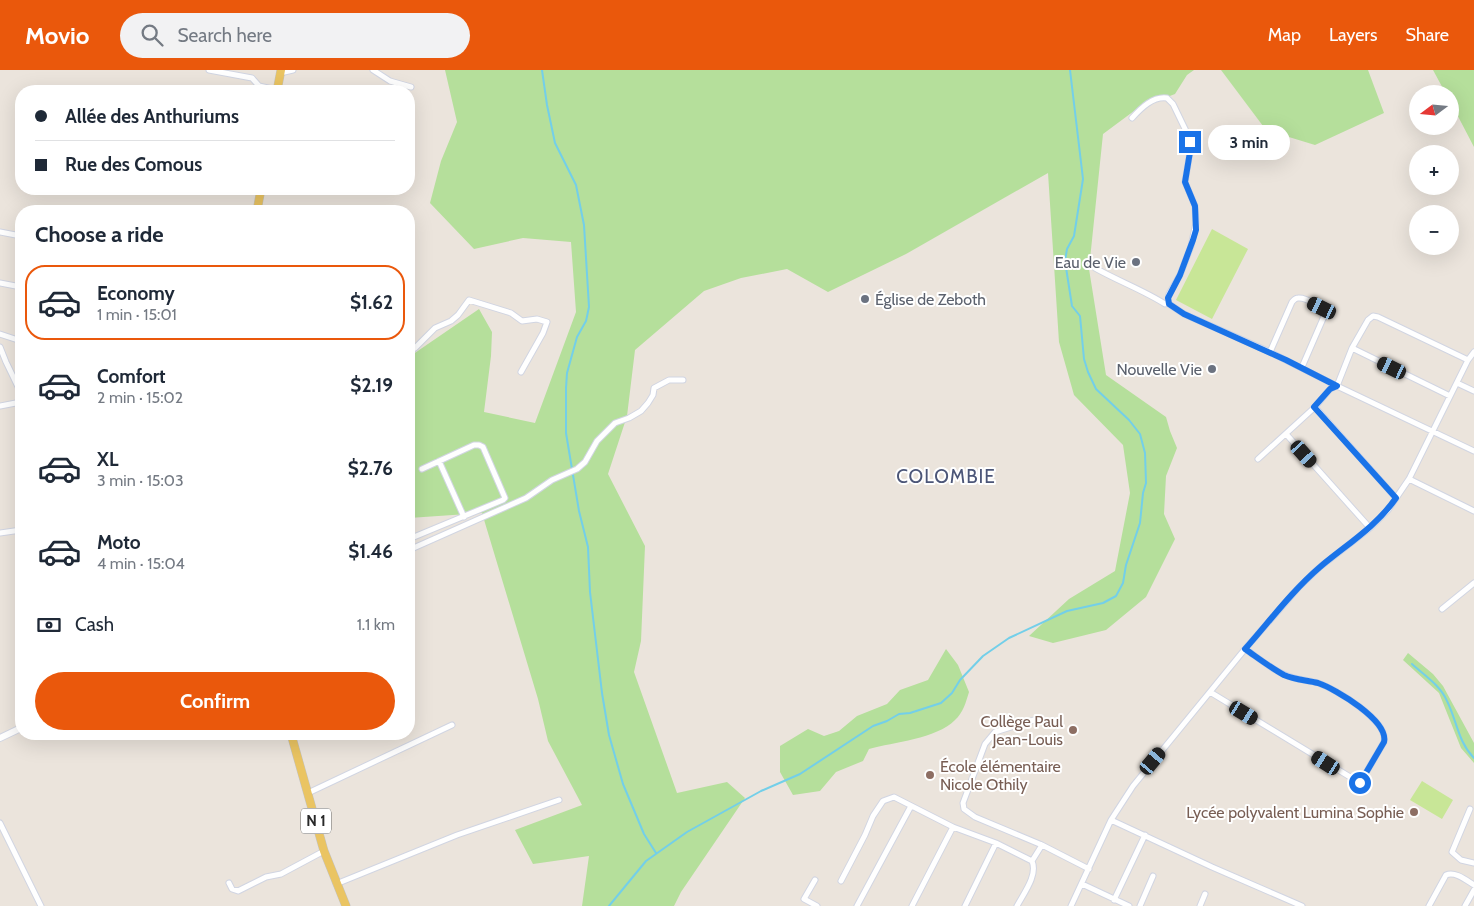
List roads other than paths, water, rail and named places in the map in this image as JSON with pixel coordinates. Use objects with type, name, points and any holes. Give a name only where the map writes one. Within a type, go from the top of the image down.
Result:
[{"type":"main road","points":[[278,85],[280,72]]},
{"type":"main road","name":"N 1","points":[[293,740],[324,850],[346,906]]},
{"type":"street","points":[[209,70],[252,78],[258,85]]},
{"type":"street","points":[[280,72],[293,70]]},
{"type":"street","points":[[373,70],[390,81],[404,85]]},
{"type":"street","points":[[1132,118],[1148,103],[1167,98],[1173,104],[1184,125],[1190,142],[1185,182],[1195,206],[1196,230],[1180,275],[1169,294],[1168,302],[1171,306],[1184,314],[1302,367],[1337,386],[1474,451]]},
{"type":"street","points":[[0,232],[15,235]]},
{"type":"street","points":[[1095,268],[1165,304],[1168,302]]},
{"type":"street","points":[[0,283],[15,286]]},
{"type":"street","points":[[1270,352],[1292,302],[1295,299],[1302,298],[1322,308],[1325,314],[1302,367]]},
{"type":"street","points":[[415,348],[435,328],[451,321],[458,315],[469,300],[511,313],[522,321],[538,319],[547,322],[543,333],[521,372]]},
{"type":"street","points":[[1258,459],[1314,407],[1330,389],[1337,386],[1352,348],[1368,320],[1373,316],[1468,360]]},
{"type":"street","points":[[0,334],[15,339]]},
{"type":"street","points":[[0,347],[15,381]]},
{"type":"street","points":[[1352,348],[1450,396]]},
{"type":"street","points":[[1071,906],[1111,820],[1143,772],[1245,649],[1311,575],[1370,528],[1388,510],[1409,479],[1468,360],[1474,352]]},
{"type":"street","points":[[415,547],[526,498],[552,480],[577,469],[597,442],[615,423],[630,418],[645,407],[654,388],[669,380],[683,380]]},
{"type":"street","points":[[1457,383],[1474,391]]},
{"type":"street","points":[[0,406],[15,403]]},
{"type":"street","points":[[1314,407],[1396,498]]},
{"type":"street","points":[[1286,434],[1370,528]]},
{"type":"street","points":[[415,537],[464,517],[504,498],[483,447],[479,444],[422,469]]},
{"type":"street","points":[[439,461],[464,517]]},
{"type":"street","points":[[1409,479],[1474,511]]},
{"type":"street","points":[[0,533],[15,531]]},
{"type":"street","points":[[1442,609],[1474,584]]},
{"type":"street","points":[[1210,692],[1360,783],[1384,742],[1383,731],[1356,704],[1320,684],[1287,676],[1245,649]]},
{"type":"street","points":[[1034,720],[995,732],[984,744],[963,803],[967,812],[1089,869]]},
{"type":"street","points":[[308,793],[452,725]]},
{"type":"street","points":[[0,738],[15,731]]},
{"type":"street","points":[[841,881],[873,816],[883,801],[894,797],[953,827],[996,843],[1032,861],[1034,866],[1033,874],[1017,906]]},
{"type":"street","points":[[336,884],[457,835],[559,800]]},
{"type":"street","points":[[857,906],[911,806]]},
{"type":"street","points":[[1470,809],[1452,852],[1461,860],[1474,863]]},
{"type":"street","points":[[1111,820],[1289,904],[1302,906]]},
{"type":"street","points":[[0,823],[41,906]]},
{"type":"street","points":[[912,906],[953,827]]},
{"type":"street","points":[[1115,902],[1145,835]]},
{"type":"street","points":[[965,906],[996,843]]},
{"type":"street","points":[[1032,861],[1042,846]]},
{"type":"street","points":[[229,883],[232,889],[238,891],[266,877],[281,874],[324,850]]},
{"type":"street","points":[[1429,906],[1446,875],[1449,873],[1453,873],[1474,885]]},
{"type":"street","points":[[1140,906],[1153,876]]},
{"type":"street","points":[[815,880],[804,899],[817,906]]},
{"type":"street","points":[[1082,884],[1115,902],[1129,906]]},
{"type":"street","points":[[1465,906],[1474,890]]},
{"type":"street","points":[[1200,906],[1205,894]]},
{"type":"waterway","points":[[542,70],[555,143],[576,185],[584,225],[589,307],[586,321],[577,337],[567,373],[566,433],[579,511],[588,547],[590,592],[602,693],[609,735],[623,784],[644,834],[656,853]]},
{"type":"waterway","points":[[609,906],[646,861],[687,832],[761,791],[800,774],[873,726],[899,714],[910,713],[941,703],[952,693],[960,680],[983,656],[1009,638],[1067,611],[1103,603],[1116,596],[1123,583],[1126,565],[1140,523],[1146,483],[1145,453],[1140,434],[1129,420],[1096,389],[1084,359],[1080,316],[1072,306],[1065,261],[1067,249],[1074,236],[1083,179],[1070,70]]},
{"type":"waterway","points":[[1412,664],[1436,685],[1444,695],[1464,745],[1474,758]]},
{"type":"place","name":"Eau de Vie","points":[[1136,262]]},
{"type":"place","name":"Église de Zeboth","points":[[865,299]]},
{"type":"place","name":"Nouvelle Vie","points":[[1212,369]]},
{"type":"place","name":"Collège Paul Jean-Louis","points":[[1073,730]]},
{"type":"place","name":"École élémentaire Nicole Othily","points":[[930,775]]},
{"type":"place","name":"Lycée polyvalent Lumina Sophie","points":[[1414,812]]},
{"type":"district","name":"COLOMBIE","points":[[946,476]]}]
